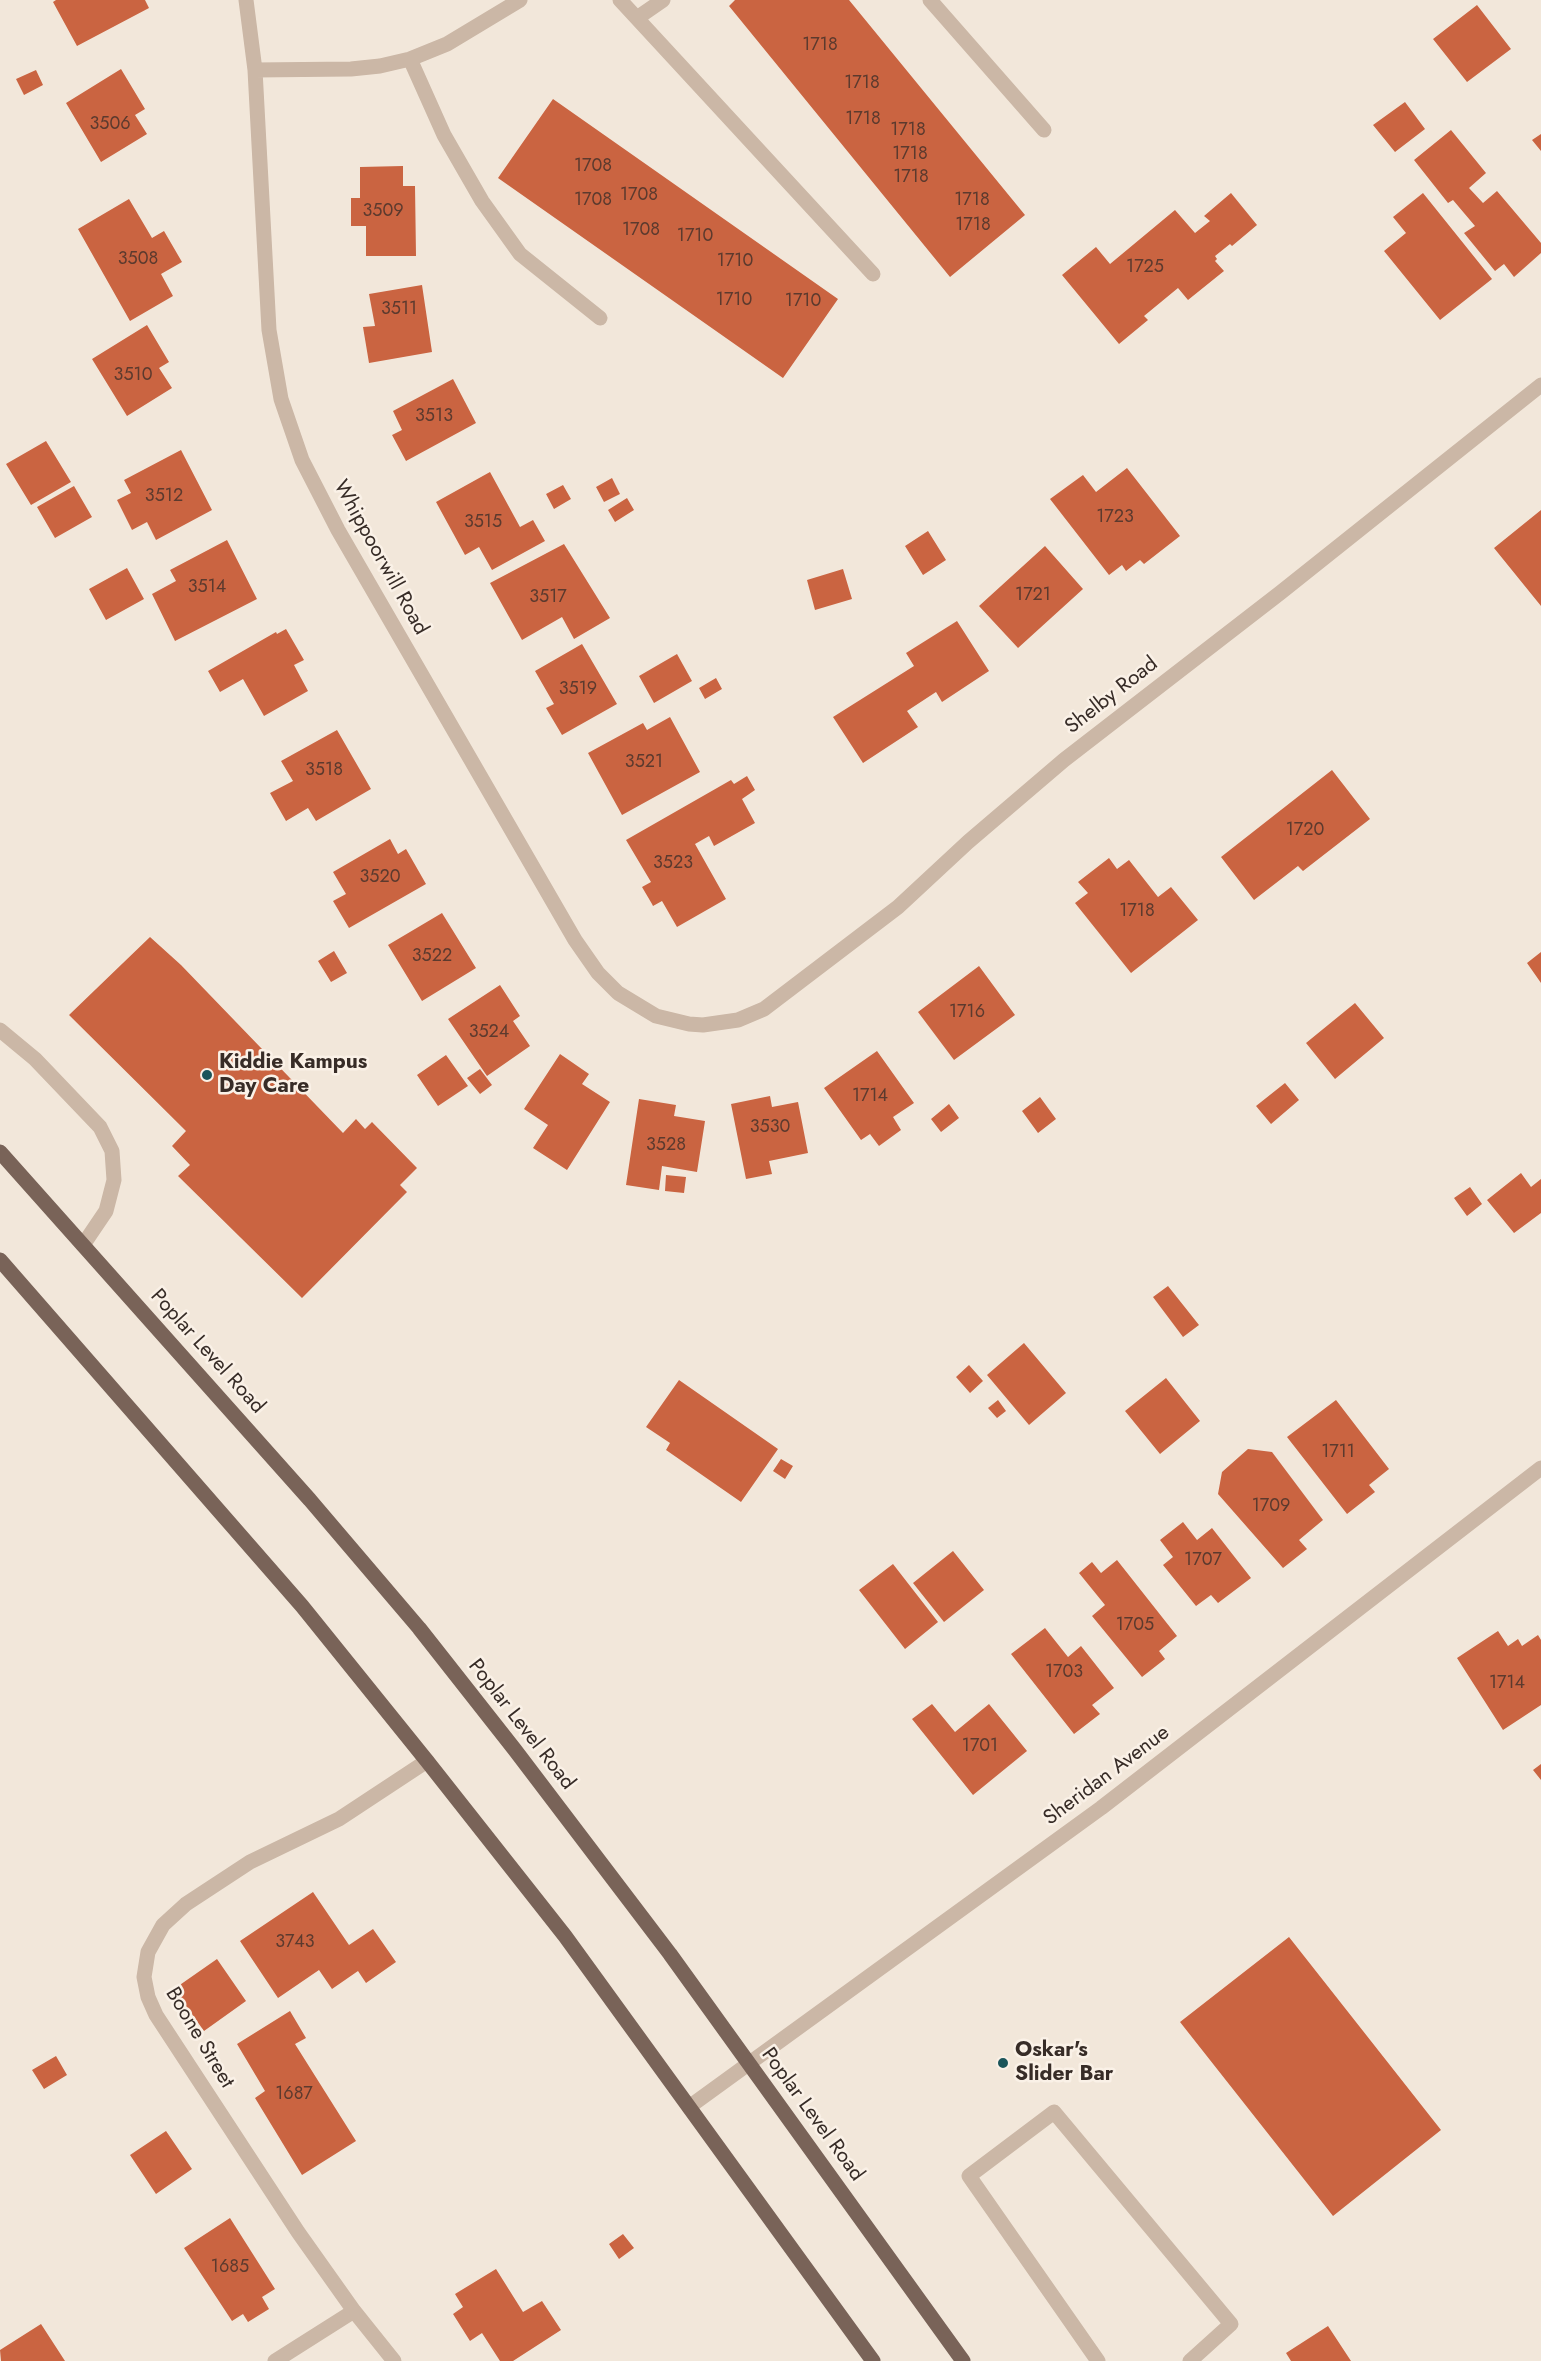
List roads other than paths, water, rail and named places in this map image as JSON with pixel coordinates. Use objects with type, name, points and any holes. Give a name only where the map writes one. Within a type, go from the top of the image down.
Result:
[{"type":"main road","name":"Poplar Level Road","points":[[0,1152],[310,1500],[419,1628],[670,1954],[963,2361]]},
{"type":"main road","points":[[0,1260],[302,1606],[427,1761],[565,1936],[873,2361]]},
{"type":"street","name":"Whippoorwill Road","points":[[246,0],[255,70],[269,330],[281,399],[302,460],[356,561],[569,929],[598,973],[618,993],[656,1016],[703,1025]]},
{"type":"street","points":[[255,70],[351,69],[380,66],[410,59],[447,44],[520,0]]},
{"type":"street","points":[[620,0],[873,274]]},
{"type":"street","points":[[637,18],[663,0]]},
{"type":"street","points":[[930,0],[1044,130]]},
{"type":"street","points":[[410,59],[444,135],[482,201],[520,254],[600,318]]},
{"type":"street","name":"Shelby Road","points":[[703,1025],[738,1020],[764,1009],[898,907],[968,842],[1064,760],[1280,593],[1541,385]]},
{"type":"street","points":[[0,1030],[35,1059],[100,1127],[112,1151],[114,1180],[106,1211],[83,1245]]},
{"type":"street","name":"Sheridan Avenue","points":[[689,2107],[1101,1808],[1541,1468]]},
{"type":"street","name":"Boone Street","points":[[394,2361],[354,2311],[298,2232],[156,2015],[148,1997],[144,1977],[148,1952],[163,1925],[186,1904],[250,1862],[339,1819],[427,1761]]},
{"type":"street","points":[[1098,2361],[969,2176],[1054,2112],[1231,2324],[1190,2361]]},
{"type":"street","points":[[275,2361],[354,2311]]},
{"type":"place","name":"Kiddie Kampus Day Care","points":[[207,1075]]},
{"type":"place","name":"Oskar's Slider Bar","points":[[1003,2063]]}]
